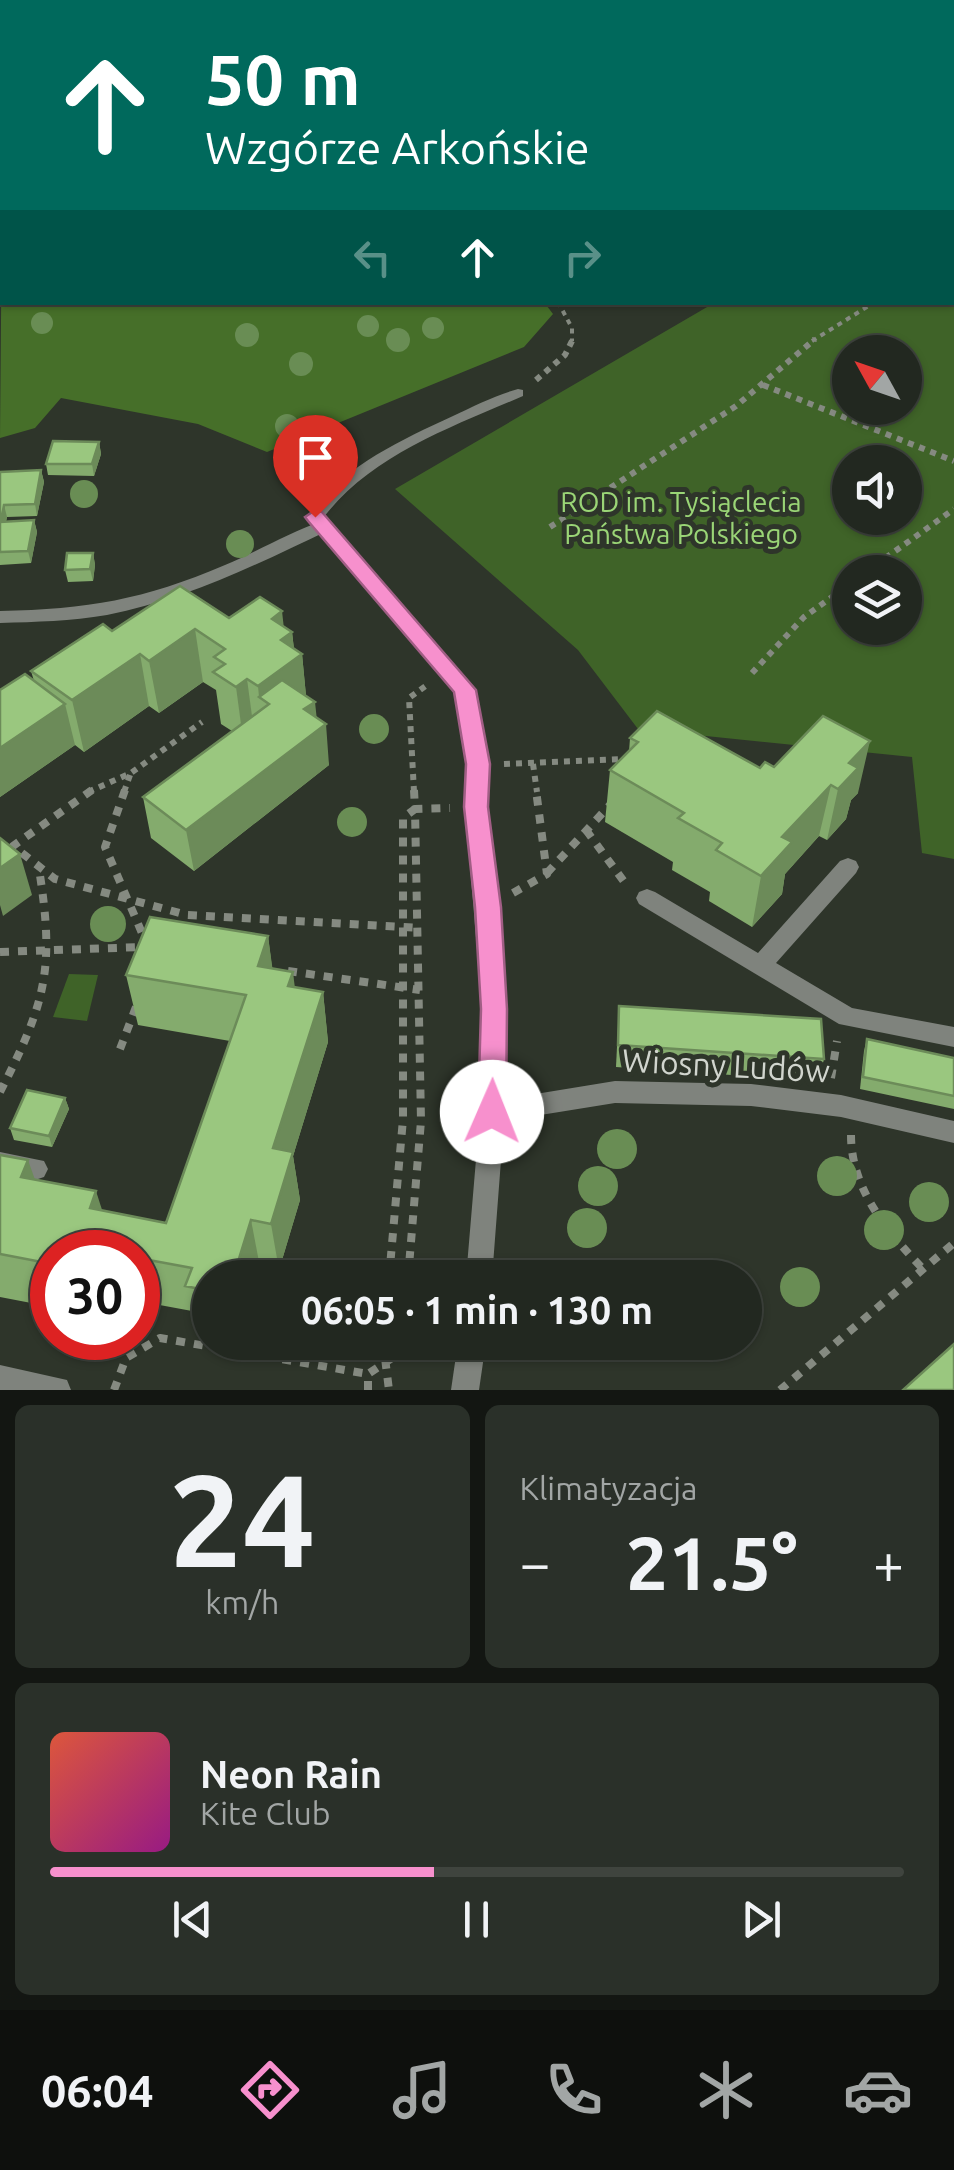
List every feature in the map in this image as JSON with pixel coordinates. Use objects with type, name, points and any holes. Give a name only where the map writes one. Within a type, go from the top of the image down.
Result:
[{"type":"street","points":[[319,521],[465,690],[478,764],[476,807],[488,907],[494,1009],[492,1112],[480,1260]]},
{"type":"street","points":[[760,966],[848,867]]},
{"type":"street","points":[[647,898],[848,1017],[954,1037]]},
{"type":"street","name":"Wiosny Ludów","points":[[492,1112],[615,1092],[751,1096],[827,1104],[954,1132]]},
{"type":"street","points":[[0,1162],[35,1169]]},
{"type":"street","points":[[465,1390],[469,1360]]},
{"type":"street","points":[[0,1379],[58,1390]]},
{"type":"lane","points":[[0,616],[77,614],[154,598],[218,576],[319,521],[325,498],[343,482],[450,424],[518,393]]},
{"type":"path","points":[[518,393],[567,358],[574,342],[572,325],[560,305]]},
{"type":"path","points":[[550,527],[762,385],[813,340],[870,305]]},
{"type":"path","points":[[762,385],[954,461]]},
{"type":"path","points":[[889,555],[954,508]]},
{"type":"path","points":[[752,673],[804,617],[832,597]]},
{"type":"path","points":[[410,1260],[422,1121],[420,928],[409,698],[449,670]]},
{"type":"path","points":[[202,722],[131,773],[97,786],[12,846],[56,879],[187,915],[420,928]]},
{"type":"path","points":[[478,764],[632,759]]},
{"type":"path","points":[[533,764],[546,874]]},
{"type":"path","points":[[131,773],[106,847],[124,898],[154,962]]},
{"type":"path","points":[[488,907],[546,874],[612,802]]},
{"type":"path","points":[[391,1260],[403,1120],[403,818],[415,809],[476,807]]},
{"type":"path","points":[[586,830],[618,878],[647,898]]},
{"type":"path","points":[[0,1092],[20,1054],[45,979],[49,948],[38,868]]},
{"type":"path","points":[[0,952],[148,948]]},
{"type":"path","points":[[275,969],[420,990]]},
{"type":"path","points":[[120,1050],[140,997]]},
{"type":"path","points":[[827,1104],[839,1030],[848,1017]]},
{"type":"path","points":[[855,1110],[848,1156],[886,1232],[923,1269]]},
{"type":"path","points":[[780,1390],[954,1243]]},
{"type":"path","points":[[114,1390],[126,1358],[160,1338],[368,1374],[389,1360]]},
{"type":"path","points":[[386,1362],[388,1390]]},
{"type":"path","points":[[368,1374],[368,1390]]},
{"type":"green space","points":[[1,305],[546,305],[553,314],[524,347],[267,452],[198,424],[61,398],[35,428],[0,438]]},
{"type":"green space","name":"ROD im. Tysiąclecia Państwa Polskiego","points":[[711,305],[954,305],[954,859],[922,853],[912,757],[638,729],[578,650],[395,489]]},
{"type":"green space","points":[[69,974],[98,975],[87,1021],[53,1017]]},
{"type":"building","points":[[53,441],[99,442],[92,464],[46,464]]},
{"type":"building","points":[[41,470],[35,504],[4,505],[1,522],[34,520],[28,551],[0,552],[0,472]]},
{"type":"building","points":[[67,553],[93,553],[90,569],[65,570]]},
{"type":"building","points":[[180,586],[229,618],[260,597],[282,611],[272,619],[292,632],[281,640],[302,654],[258,686],[247,679],[236,687],[213,672],[225,664],[214,657],[225,649],[195,629],[149,661],[140,654],[72,700],[31,671],[103,624],[112,631]]},
{"type":"building","points":[[25,674],[65,704],[0,748],[0,690]]},
{"type":"building","points":[[282,680],[315,702],[304,709],[326,724],[186,830],[143,797],[269,704],[259,697]]},
{"type":"building","points":[[657,711],[760,768],[765,762],[774,767],[823,716],[870,741],[849,763],[858,768],[838,789],[831,785],[782,837],[792,842],[761,876],[716,850],[722,843],[678,818],[684,813],[610,770],[638,742],[630,738]]},
{"type":"building","points":[[0,838],[20,854],[0,868]]},
{"type":"building","points":[[150,917],[268,936],[258,966],[293,972],[288,986],[323,992],[273,1148],[293,1152],[271,1224],[251,1220],[239,1260],[192,1260],[192,1268],[160,1262],[160,1230],[30,1230],[30,1260],[0,1254],[0,1155],[28,1160],[21,1177],[96,1191],[90,1208],[166,1223],[246,995],[126,975]]},
{"type":"building","points":[[619,1006],[821,1019],[824,1059],[618,1045]]},
{"type":"building","points":[[867,1039],[954,1058],[954,1096],[863,1077]]},
{"type":"building","points":[[27,1090],[65,1098],[49,1136],[10,1128]]},
{"type":"building","points":[[192,1268],[192,1287],[185,1286]]},
{"type":"building","points":[[954,1344],[954,1390],[903,1390]]},
{"type":"route","points":[[315,517],[465,690],[478,764],[476,807],[488,907],[494,1009],[492,1112]]}]
